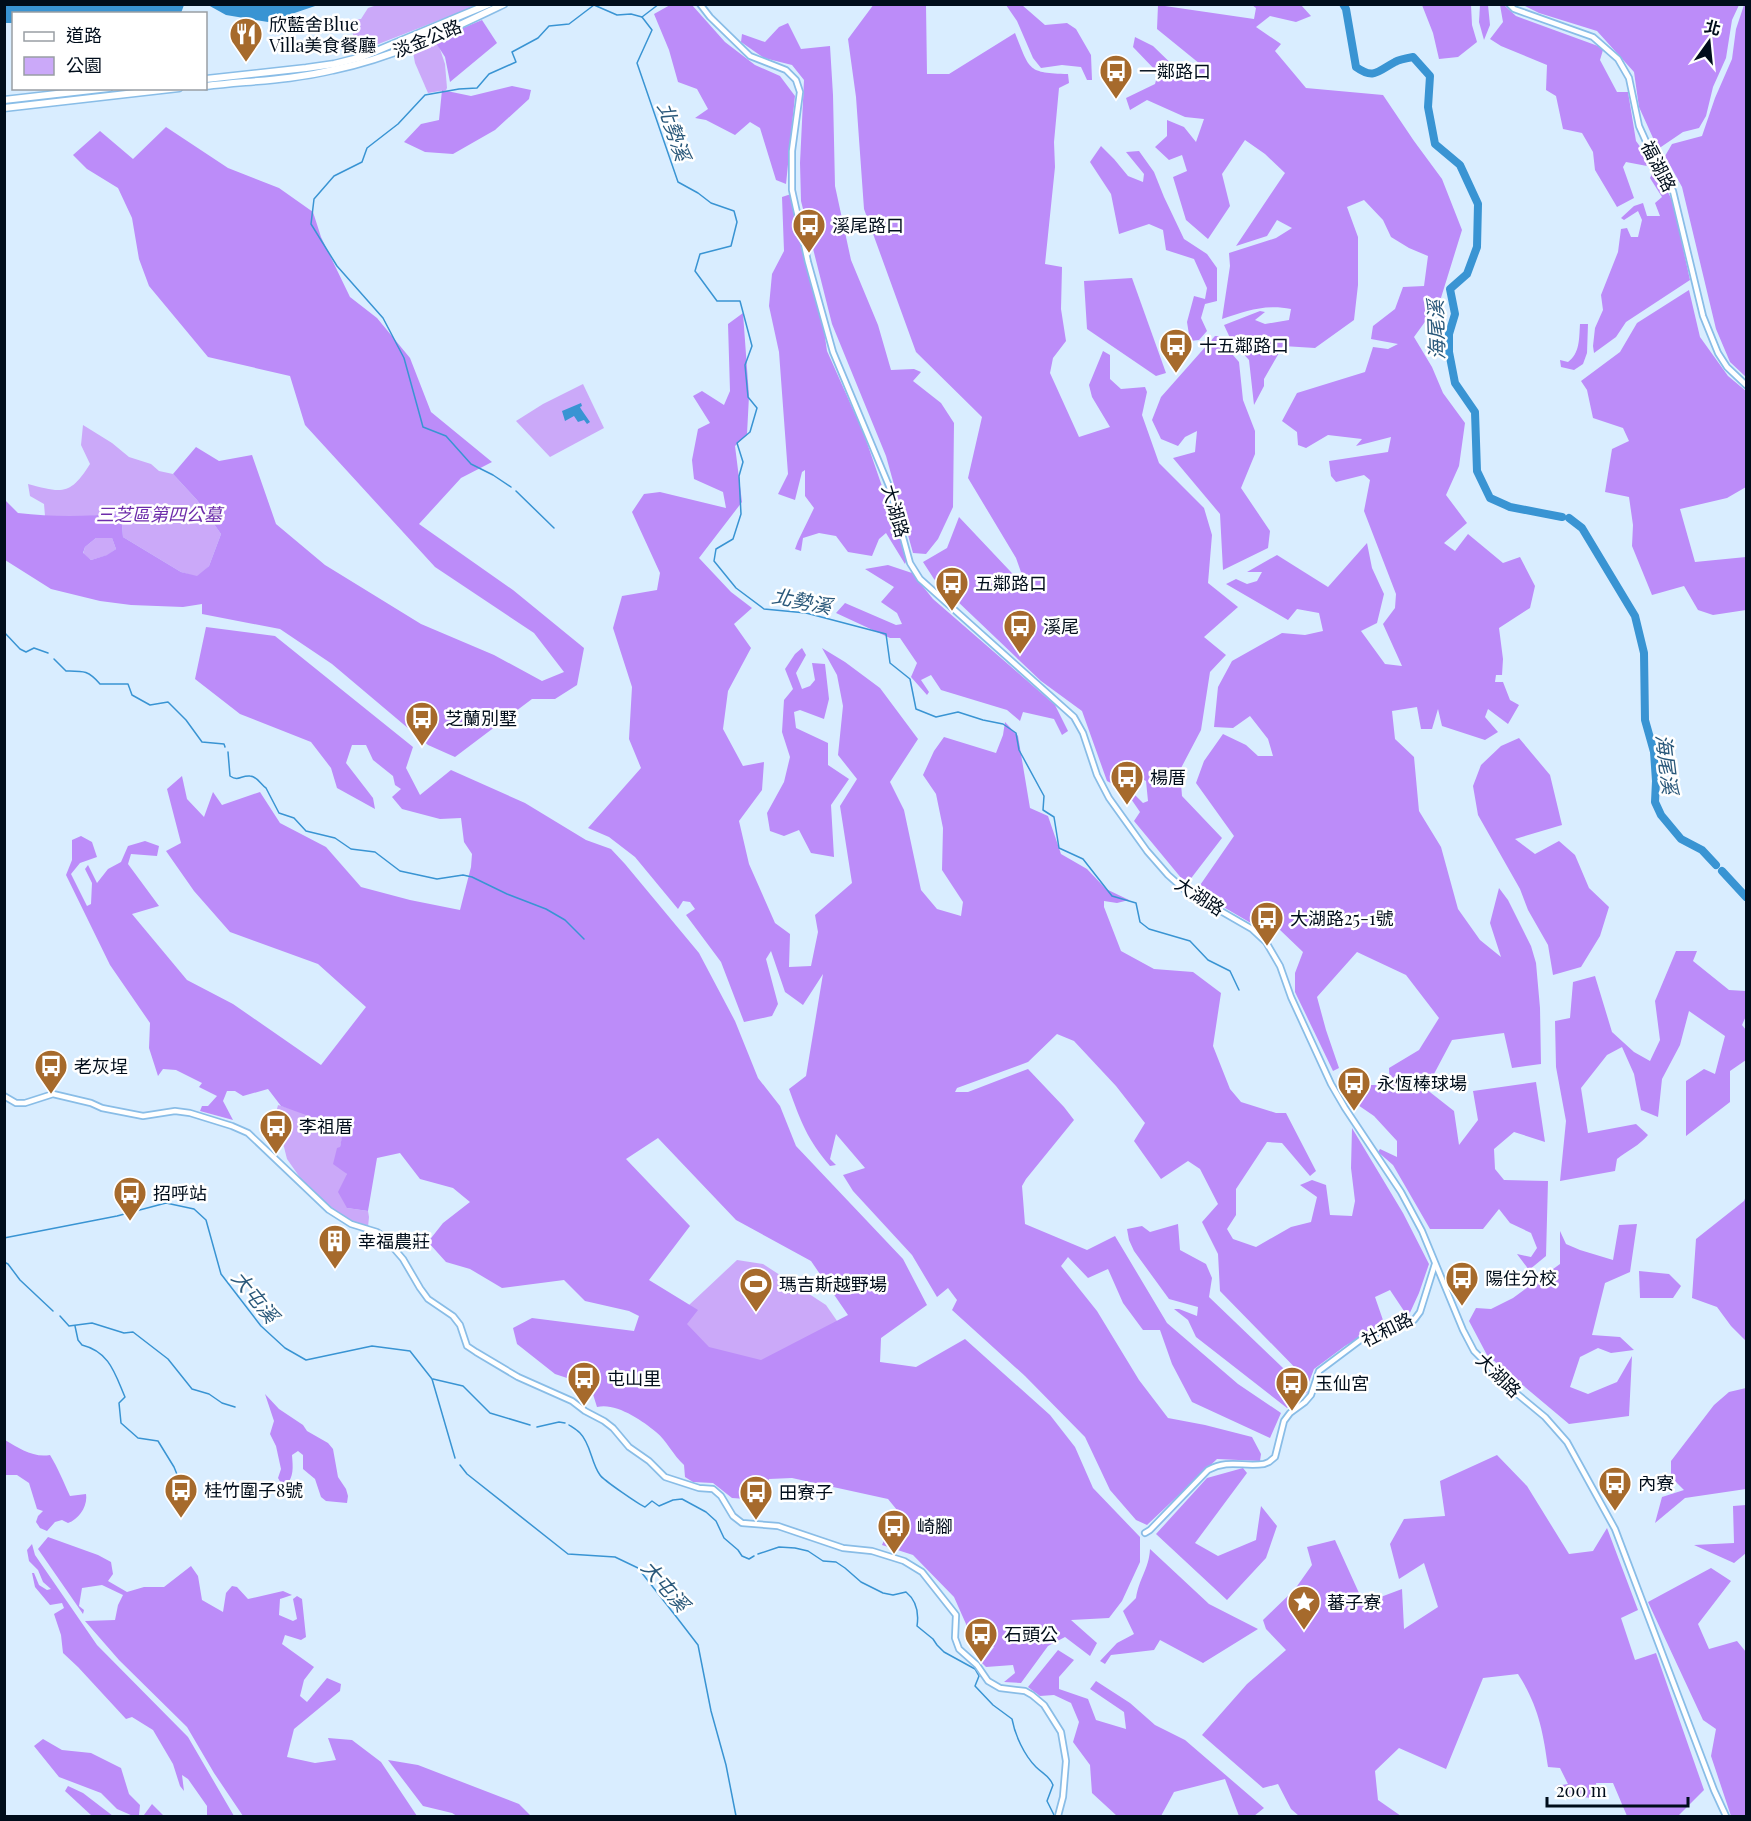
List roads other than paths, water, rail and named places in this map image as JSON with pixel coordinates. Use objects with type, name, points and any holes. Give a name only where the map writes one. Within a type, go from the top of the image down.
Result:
[{"type":"main road","name":"淡金公路","points":[[207,79],[316,67],[362,57],[489,4]]},
{"type":"main road","name":"淡金公路","points":[[207,86],[311,75],[363,63],[394,52],[504,4]]},
{"type":"main road","points":[[4,100],[92,90]]},
{"type":"main road","points":[[4,108],[162,90]]},
{"type":"street","name":"大湖路","points":[[700,4],[710,17],[750,56],[786,70],[796,80],[800,92],[792,151],[792,190],[808,262],[833,352],[889,486],[910,563],[920,579],[1074,717],[1083,734],[1097,776],[1109,798],[1128,826],[1168,875],[1186,891],[1252,929],[1266,942],[1280,966],[1295,1007],[1331,1084],[1401,1192],[1422,1230],[1463,1330],[1474,1351],[1516,1393],[1545,1417],[1567,1442],[1615,1529],[1714,1790],[1726,1816]]},
{"type":"street","name":"福湖路","points":[[1509,4],[1514,9],[1593,37],[1618,59],[1629,78],[1639,126],[1653,157],[1673,191],[1703,316],[1718,353],[1727,367],[1746,385]]},
{"type":"street","points":[[4,1096],[16,1103],[25,1103],[53,1094],[102,1108],[143,1116],[182,1112],[232,1126],[248,1133],[328,1210],[351,1224],[377,1232],[384,1237],[402,1259],[428,1299],[453,1316],[460,1325],[467,1346],[518,1377],[572,1401],[604,1421],[629,1447],[649,1461],[665,1477],[699,1488],[713,1489],[722,1496],[733,1516],[742,1522],[778,1526],[843,1548],[872,1551],[904,1561],[922,1572],[956,1616],[955,1638],[959,1650],[977,1665],[988,1681],[1000,1688],[1032,1695],[1044,1705],[1061,1732],[1066,1761],[1063,1797],[1058,1816]]},
{"type":"street","name":"社和路","points":[[1145,1533],[1208,1470],[1226,1463],[1264,1464],[1275,1457],[1284,1421],[1311,1395],[1319,1371],[1363,1338],[1414,1320],[1420,1312],[1435,1263]]},
{"type":"water","points":[[5,4],[184,5],[181,12],[12,12],[12,23],[5,23]]},
{"type":"water","points":[[208,5],[318,5],[268,22],[226,15]]},
{"type":"water","points":[[581,403],[580,407],[590,422],[587,424],[584,420],[578,422],[574,416],[565,421],[562,411]]},
{"type":"waterway","name":"北勢溪","points":[[659,4],[642,17],[652,30],[637,63],[678,182],[711,203],[734,211],[737,222],[731,246],[700,254],[695,271],[717,301],[740,301],[752,346],[745,365],[748,397],[757,408],[750,432],[737,443],[743,462],[739,476],[741,514],[733,539],[716,549],[714,561],[736,588],[764,609],[806,613],[886,634],[890,663],[910,679],[916,709],[936,717],[958,712],[1003,724],[1016,733],[1019,750],[1044,796],[1043,810],[1054,817],[1059,848],[1083,859],[1112,896],[1136,903],[1140,922],[1149,929],[1190,941],[1208,960],[1230,971],[1239,990]]},
{"type":"waterway","name":"海尾溪","points":[[1343,4],[1346,9],[1356,67],[1372,74],[1399,60],[1413,57],[1430,76],[1428,107],[1435,144],[1460,165],[1478,204],[1477,247],[1467,274],[1450,289],[1455,314],[1449,334],[1449,352],[1455,383],[1475,412],[1477,471],[1490,498],[1510,507],[1562,517]]},
{"type":"waterway","points":[[511,487],[471,464],[446,436],[423,427],[404,358],[383,318],[337,266],[311,224],[314,199],[334,176],[362,162],[367,148],[398,124],[425,95],[477,88],[489,74],[516,62],[512,52],[538,38],[549,26],[569,24],[594,5],[617,15],[631,14],[642,17]]},
{"type":"waterway","points":[[516,491],[554,528]]},
{"type":"waterway","name":"海尾溪","points":[[1569,518],[1582,528],[1635,616],[1644,653],[1645,720],[1654,752],[1655,802],[1661,815],[1681,839],[1702,850],[1716,865]]},
{"type":"waterway","points":[[4,632],[20,649],[26,652],[34,648],[48,653]]},
{"type":"waterway","points":[[54,659],[66,671],[85,672],[100,684],[128,684],[132,695],[150,705],[168,702],[186,720],[202,742],[224,744],[225,747]]},
{"type":"waterway","points":[[228,752],[230,776],[255,777],[266,788],[279,813],[294,818],[306,831],[335,838],[351,849],[375,852],[400,871],[437,879],[463,875],[472,877],[546,909],[565,920],[584,939]]},
{"type":"waterway","name":"海尾溪","points":[[1722,871],[1746,897]]},
{"type":"waterway","name":"大屯溪","points":[[4,1238],[117,1216],[166,1203],[194,1209],[206,1220],[221,1274],[261,1326],[285,1348],[306,1360],[372,1346],[410,1351],[432,1379],[455,1458]]},
{"type":"waterway","points":[[4,1262],[53,1311]]},
{"type":"waterway","points":[[60,1316],[69,1326],[92,1323],[124,1333],[133,1332],[168,1359],[192,1389],[209,1394],[222,1403],[235,1407]]},
{"type":"waterway","points":[[75,1326],[78,1340],[82,1345],[91,1348],[105,1358],[114,1372],[125,1397],[119,1403],[121,1423],[138,1438],[158,1441],[174,1467],[183,1489],[177,1510]]},
{"type":"waterway","points":[[433,1379],[463,1386],[490,1413],[530,1425]]},
{"type":"waterway","points":[[537,1427],[559,1422],[565,1423]]},
{"type":"waterway","points":[[569,1425],[584,1437],[600,1475],[622,1492],[645,1507],[652,1501],[659,1506],[682,1499],[706,1512],[716,1521],[724,1538],[742,1556],[749,1559],[754,1556]]},
{"type":"waterway","name":"大屯溪","points":[[460,1465],[467,1474],[568,1554],[615,1557],[638,1568],[698,1645],[736,1816]]},
{"type":"waterway","points":[[758,1554],[779,1547],[808,1551],[823,1561],[836,1562],[861,1582],[883,1593],[893,1595],[906,1592],[913,1599],[916,1607],[917,1626],[944,1652],[975,1669],[979,1676],[975,1686],[993,1705],[1012,1719],[1024,1751],[1053,1785],[1047,1801],[1054,1815]]},
{"type":"place","name":"欣藍舍Blue Villa美食餐廳","points":[[246,63]]},
{"type":"place","name":"一鄰路口","points":[[1116,100]]},
{"type":"place","name":"溪尾路口","points":[[809,254]]},
{"type":"place","name":"十五鄰路口","points":[[1176,374]]},
{"type":"place","name":"五鄰路口","points":[[952,612]]},
{"type":"place","name":"溪尾","points":[[1020,655]]},
{"type":"place","name":"芝蘭別墅","points":[[422,747]]},
{"type":"place","name":"楊厝","points":[[1127,806]]},
{"type":"place","name":"大湖路25-1號","points":[[1267,947]]},
{"type":"place","name":"老灰埕","points":[[51,1095]]},
{"type":"place","name":"永恆棒球場","points":[[1354,1112]]},
{"type":"place","name":"李祖厝","points":[[276,1155]]},
{"type":"place","name":"招呼站","points":[[130,1222]]},
{"type":"place","name":"幸福農莊","points":[[335,1270]]},
{"type":"place","name":"陽住分校","points":[[1462,1307]]},
{"type":"place","name":"瑪吉斯越野場","points":[[756,1313]]},
{"type":"place","name":"屯山里","points":[[584,1407]]},
{"type":"place","name":"玉仙宮","points":[[1292,1412]]},
{"type":"place","name":"內寮","points":[[1615,1512]]},
{"type":"place","name":"桂竹圍子8號","points":[[181,1519]]},
{"type":"place","name":"田寮子","points":[[756,1521]]},
{"type":"place","name":"崎腳","points":[[894,1555]]},
{"type":"place","name":"蕃子寮","points":[[1304,1631]]},
{"type":"place","name":"石頭公","points":[[981,1663]]},
{"type":"park label","name":"三芝區第四公墓","points":[[159,514]]}]
